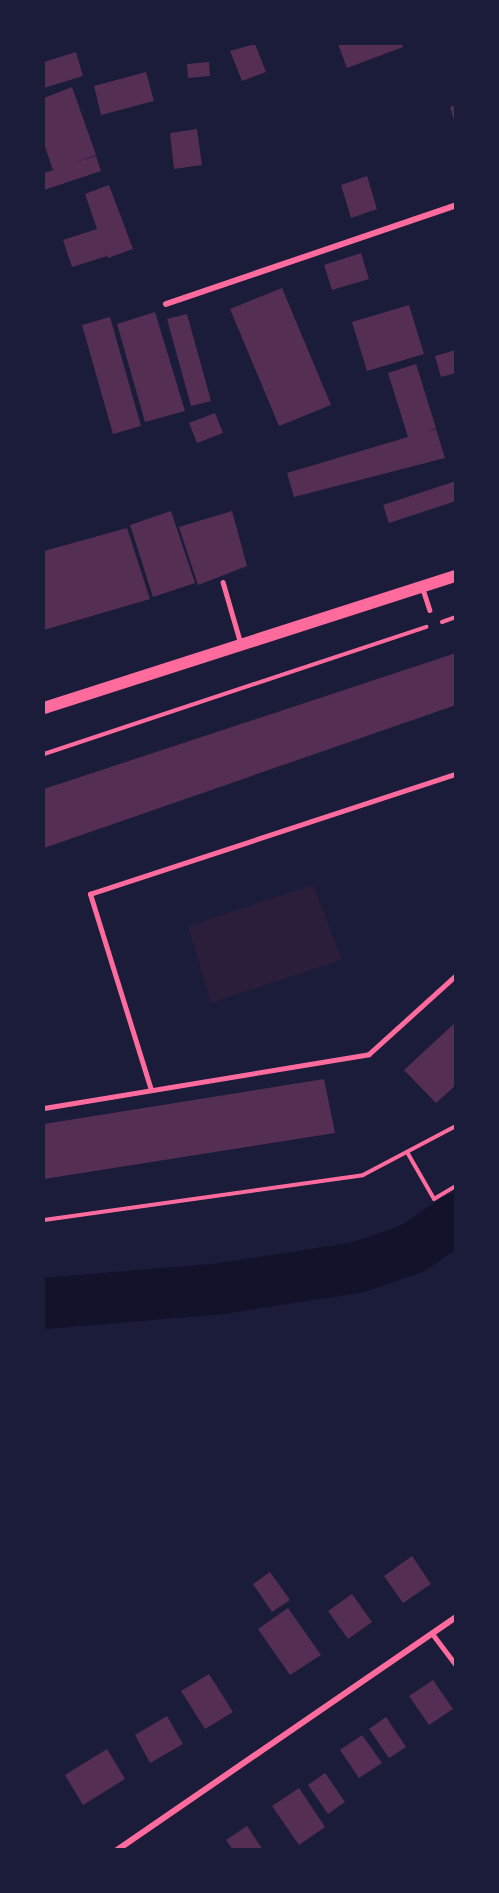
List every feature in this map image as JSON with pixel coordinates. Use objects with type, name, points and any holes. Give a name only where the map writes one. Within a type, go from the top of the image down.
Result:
[{"type":"main road","points":[[44,708],[456,576]]},
{"type":"street","points":[[166,304],[456,205]]},
{"type":"street","points":[[117,1850],[456,1617]]},
{"type":"lane","points":[[223,582],[241,644]]},
{"type":"lane","points":[[422,586],[430,610]]},
{"type":"lane","points":[[151,1090],[90,894],[456,774]]},
{"type":"lane","points":[[44,1108],[369,1054],[456,975]]},
{"type":"lane","points":[[432,1633],[456,1665]]},
{"type":"path","points":[[44,754],[456,617]]},
{"type":"path","points":[[44,1220],[363,1174],[456,1126]]},
{"type":"path","points":[[407,1152],[434,1199],[456,1186]]},
{"type":"shaded area","points":[[313,885],[342,960],[211,1003],[188,926]]},
{"type":"building","points":[[255,44],[266,72],[242,81],[230,51]]},
{"type":"building","points":[[338,44],[402,44],[403,47],[347,68]]},
{"type":"building","points":[[76,52],[83,76],[44,88],[44,62]]},
{"type":"building","points":[[209,62],[210,76],[188,78],[187,64]]},
{"type":"building","points":[[146,72],[154,101],[101,115],[94,86]]},
{"type":"building","points":[[72,87],[96,155],[74,163],[96,156],[101,171],[44,190],[44,173],[53,170],[44,144],[44,98]]},
{"type":"building","points":[[456,105],[456,123],[455,123],[450,107]]},
{"type":"building","points":[[197,129],[202,165],[174,169],[170,133]]},
{"type":"building","points":[[367,176],[377,209],[351,218],[341,185]]},
{"type":"building","points":[[109,185],[133,249],[108,258],[104,246],[107,256],[72,267],[63,240],[97,229],[85,194]]},
{"type":"building","points":[[361,253],[369,279],[332,290],[324,265]]},
{"type":"building","points":[[282,288],[331,405],[279,426],[230,309]]},
{"type":"building","points":[[409,305],[424,354],[367,371],[352,322]]},
{"type":"building","points":[[155,312],[185,411],[145,422],[117,324]]},
{"type":"building","points":[[187,314],[211,401],[191,406],[167,319]]},
{"type":"building","points":[[110,317],[141,426],[113,434],[82,325]]},
{"type":"building","points":[[456,350],[456,373],[441,377],[435,356]]},
{"type":"building","points":[[416,364],[436,428],[427,432],[436,429],[445,458],[294,497],[287,473],[408,437],[388,373]]},
{"type":"building","points":[[215,413],[223,433],[197,443],[189,423]]},
{"type":"building","points":[[456,481],[456,501],[389,523],[383,505]]},
{"type":"building","points":[[171,511],[195,583],[153,597],[130,525]]},
{"type":"building","points":[[232,511],[247,566],[198,585],[179,527]]},
{"type":"building","points":[[127,528],[150,599],[44,630],[44,551]]},
{"type":"building","points":[[456,653],[456,705],[44,848],[44,789]]},
{"type":"building","points":[[456,1022],[456,1085],[436,1103],[404,1070]]},
{"type":"building","points":[[324,1079],[335,1133],[44,1179],[44,1124]]},
{"type":"building","points":[[412,1556],[431,1584],[403,1603],[384,1576]]},
{"type":"building","points":[[270,1572],[290,1600],[272,1612],[253,1584]]},
{"type":"building","points":[[352,1594],[372,1622],[348,1639],[328,1611]]},
{"type":"building","points":[[288,1608],[321,1655],[290,1675],[258,1629]]},
{"type":"building","points":[[209,1674],[233,1712],[205,1729],[181,1691]]},
{"type":"building","points":[[433,1680],[453,1709],[429,1725],[409,1696]]},
{"type":"building","points":[[167,1716],[183,1744],[150,1763],[135,1735]]},
{"type":"building","points":[[386,1717],[406,1747],[389,1758],[369,1729]]},
{"type":"building","points":[[362,1735],[382,1763],[359,1778],[340,1750]]},
{"type":"building","points":[[107,1749],[125,1779],[83,1805],[65,1775]]},
{"type":"building","points":[[325,1773],[345,1802],[328,1814],[308,1785]]},
{"type":"building","points":[[299,1788],[325,1827],[299,1845],[272,1806]]},
{"type":"building","points":[[247,1826],[263,1850],[233,1850],[226,1840]]},
{"type":"waterway","points":[[44,1303],[221,1288],[357,1267],[412,1248],[456,1218]]}]
